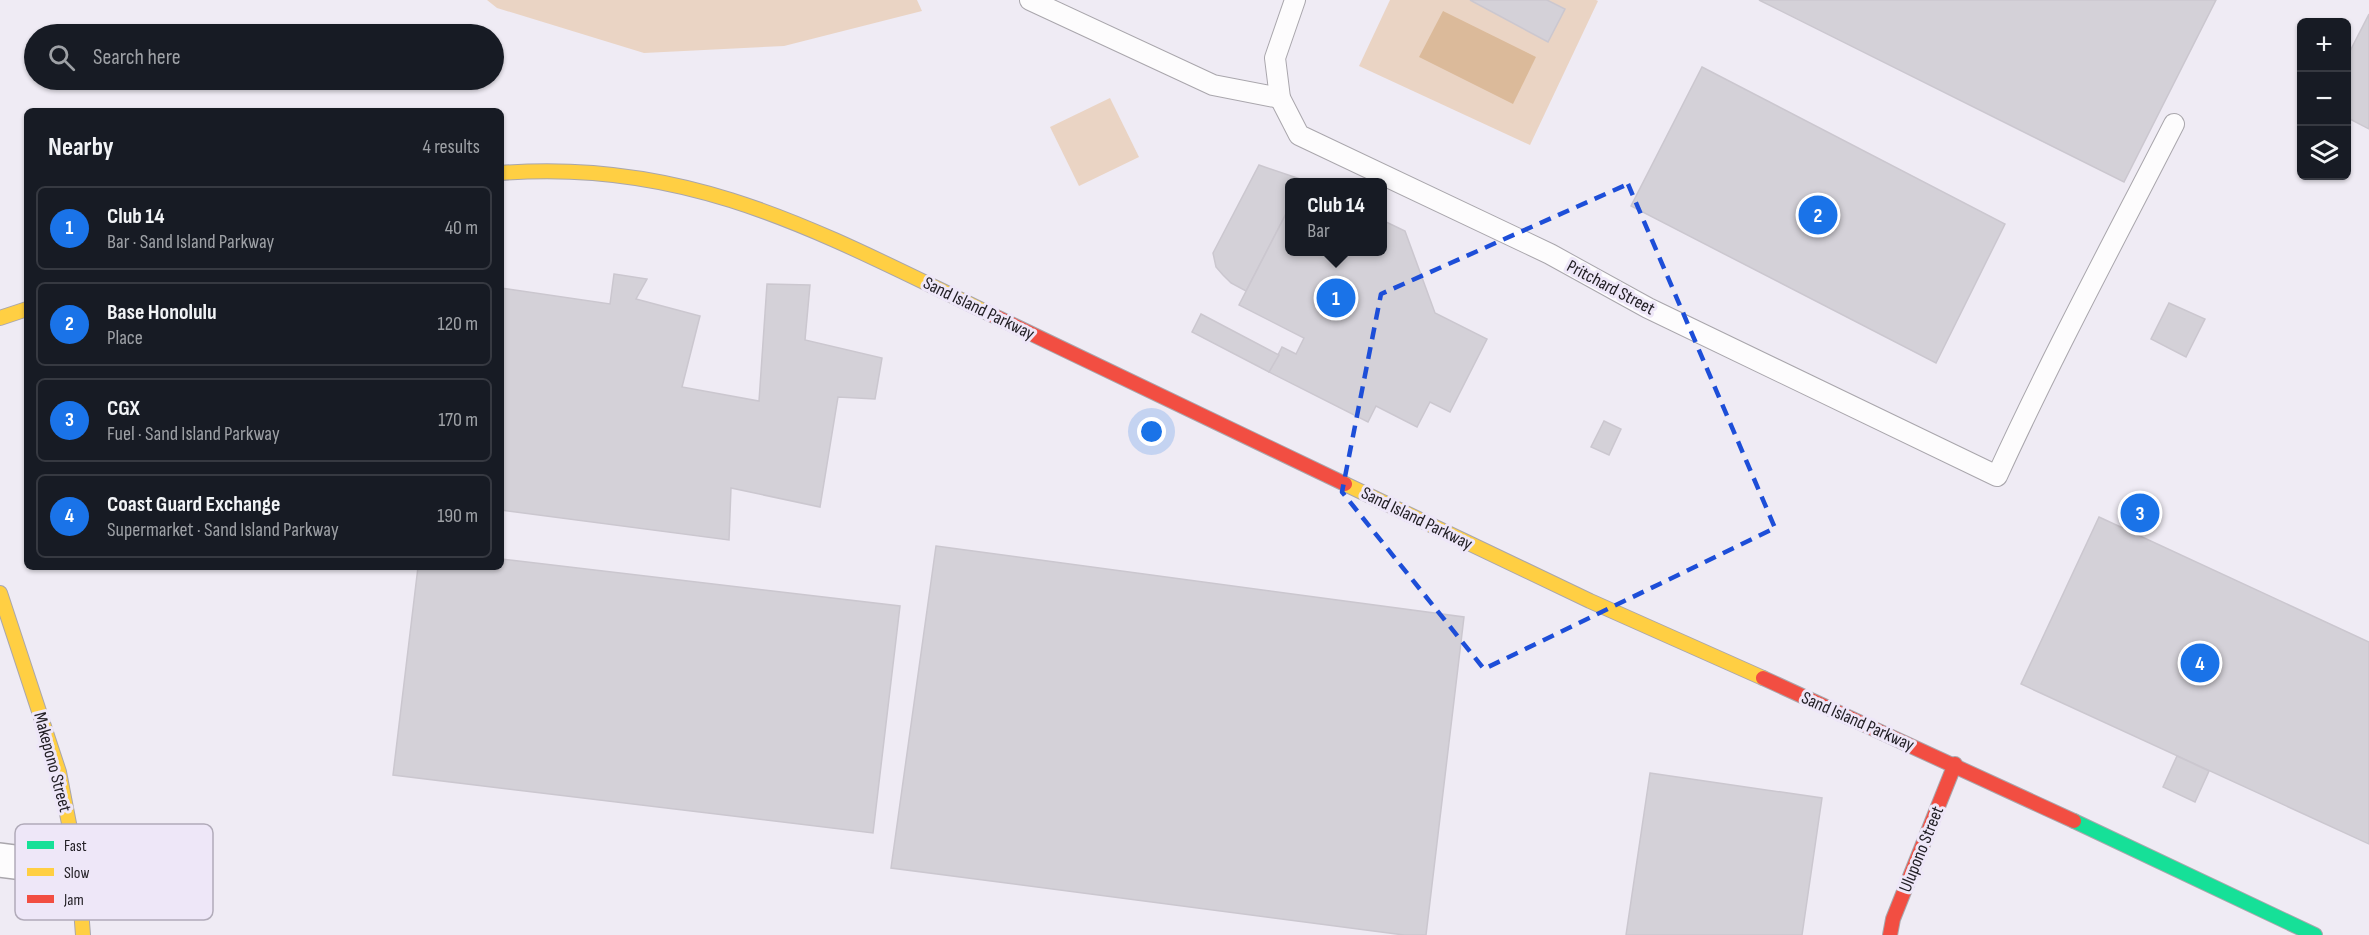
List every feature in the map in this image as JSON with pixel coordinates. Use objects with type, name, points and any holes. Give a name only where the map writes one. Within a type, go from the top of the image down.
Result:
[{"type":"street","name":"Sand Island Parkway","points":[[504,173],[524,170],[626,175],[724,196],[819,232],[1590,601],[1955,764],[2315,935]]},
{"type":"street","points":[[0,318],[24,310]]},
{"type":"street","name":"Makepono Street","points":[[0,593],[59,772],[69,824]]},
{"type":"street","name":"Ulupono Street","points":[[1890,935],[1893,919],[1955,764]]},
{"type":"street","points":[[0,860],[15,862]]},
{"type":"street","name":"Makepono Street","points":[[83,920],[84,935]]},
{"type":"lane","points":[[1030,0],[1213,85],[1280,98]]},
{"type":"lane","name":"Pritchard Street","points":[[1295,0],[1275,58],[1280,98],[1299,135],[1550,254],[1648,308],[1997,476],[2035,392],[2084,303],[2174,124]]},
{"type":"highlighted area","points":[[1628,184],[1775,528],[1484,669],[1342,492],[1381,294]]},
{"type":"shaded area","points":[[487,0],[917,0],[922,11],[784,46],[644,53],[497,8]]},
{"type":"shaded area","points":[[1390,0],[1598,1],[1530,145],[1359,66]]},
{"type":"shaded area","points":[[1443,11],[1536,57],[1513,104],[1419,57]]},
{"type":"shaded area","points":[[1110,98],[1139,157],[1079,186],[1050,127]]},
{"type":"building","points":[[1470,0],[1547,0],[1565,9],[1548,42]]},
{"type":"building","points":[[1759,0],[2216,0],[2124,182]]},
{"type":"building","points":[[2369,14],[2369,129],[2351,120],[2351,49]]},
{"type":"building","points":[[1702,67],[2005,224],[1936,363],[1631,206]]},
{"type":"building","points":[[1259,165],[1297,178],[1285,178],[1285,216],[1246,291],[1231,283],[1216,267],[1213,253]]},
{"type":"building","points":[[1285,216],[1285,256],[1387,256],[1387,222],[1405,231],[1435,313],[1487,339],[1450,412],[1430,402],[1417,427],[1376,406],[1368,422],[1269,372],[1282,347],[1296,354],[1304,338],[1239,305]]},
{"type":"building","points":[[614,274],[647,279],[636,299],[700,316],[682,387],[759,401],[767,284],[810,285],[805,340],[882,358],[875,399],[838,397],[820,507],[731,488],[729,540],[504,510],[504,288],[610,304]]},
{"type":"building","points":[[2169,303],[2205,319],[2186,357],[2151,339]]},
{"type":"building","points":[[1201,314],[1279,355],[1269,372],[1192,332]]},
{"type":"building","points":[[1604,421],[1621,429],[1609,455],[1591,447]]},
{"type":"building","points":[[2099,517],[2369,642],[2369,844],[2021,684]]},
{"type":"building","points":[[936,546],[1464,617],[1426,935],[1404,935],[891,868]]},
{"type":"building","points":[[504,559],[900,606],[873,833],[393,775],[418,570],[504,570]]},
{"type":"building","points":[[2177,756],[2209,771],[2195,802],[2163,787]]},
{"type":"building","points":[[1650,773],[1822,798],[1802,935],[1626,935]]},
{"type":"traffic: fast","points":[[2074,821],[2315,935]]},
{"type":"traffic: slow","points":[[504,173],[570,171],[634,177],[695,190],[754,208],[811,230],[988,313]]},
{"type":"traffic: slow","points":[[0,318],[24,310]]},
{"type":"traffic: slow","points":[[1345,484],[1590,601],[1763,678]]},
{"type":"traffic: slow","points":[[0,593],[59,772],[69,824]]},
{"type":"traffic: slow","points":[[82,920],[83,935]]},
{"type":"traffic: jam","points":[[988,313],[1345,484]]},
{"type":"traffic: jam","points":[[1763,678],[2074,821]]},
{"type":"traffic: jam","points":[[1890,935],[1893,919],[1955,764]]},
{"type":"place","name":"Base Honolulu","points":[[1818,215]]},
{"type":"place","name":"Club 14","points":[[1336,298]]},
{"type":"place","name":"CGX","points":[[2140,513]]},
{"type":"place","name":"Coast Guard Exchange","points":[[2200,663]]}]
